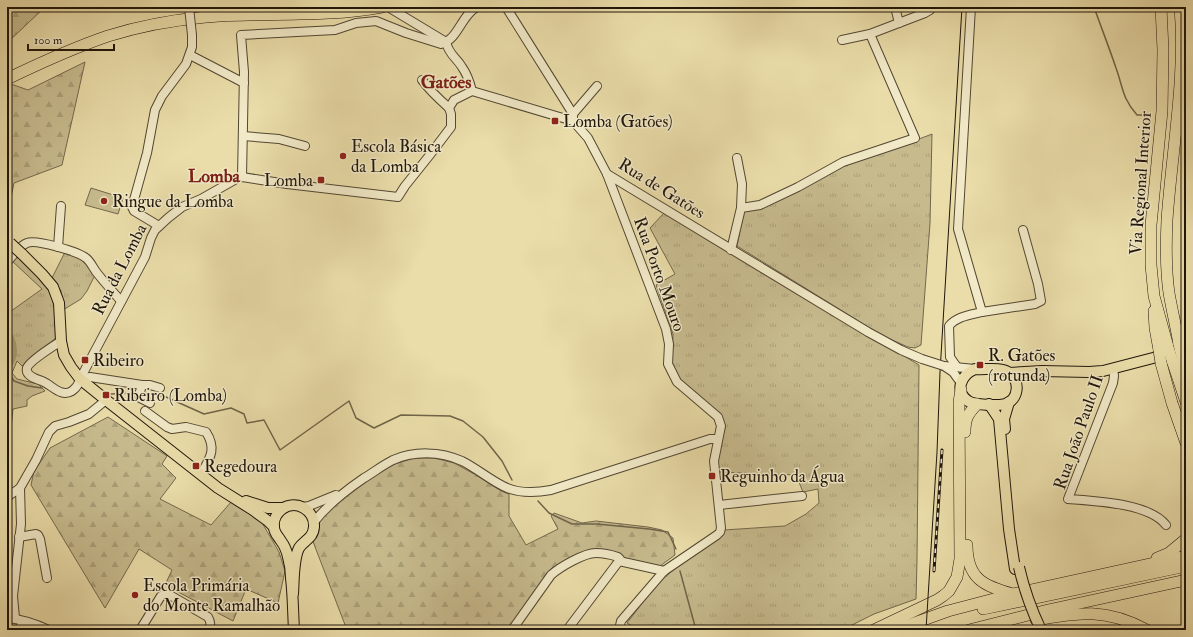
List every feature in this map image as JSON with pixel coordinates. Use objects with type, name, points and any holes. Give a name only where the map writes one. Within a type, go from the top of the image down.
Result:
[{"type":"highway","points":[[7,79],[79,47],[113,35],[156,24],[207,17],[321,14],[351,12],[382,7]]},
{"type":"highway","points":[[1154,7],[1158,32],[1162,41]]},
{"type":"highway","name":"Via Regional Interior","points":[[1161,7],[1162,110],[1152,225],[1151,265],[1155,328],[1174,354]]},
{"type":"highway","name":"Via Regional Interior","points":[[1174,354],[1169,292],[1167,221],[1181,68],[1180,7]]},
{"type":"highway","points":[[1174,354],[1186,371]]},
{"type":"highway","points":[[1174,354],[1186,402]]},
{"type":"highway","points":[[1174,354],[1172,403],[1186,443]]},
{"type":"highway","points":[[874,630],[937,600],[949,591],[957,577],[960,559],[959,402],[961,387]]},
{"type":"highway","points":[[977,404],[967,416],[965,424],[967,554],[976,577],[995,589],[1014,594]]},
{"type":"highway","points":[[1123,569],[1155,559],[1168,553],[1186,539]]},
{"type":"highway","points":[[896,630],[948,610],[1123,569],[1186,556]]},
{"type":"highway","points":[[896,630],[951,616],[1186,566]]},
{"type":"highway","points":[[969,630],[1048,610],[1186,580]]},
{"type":"highway","points":[[995,624],[1084,613],[1111,616],[1136,624],[1147,630]]},
{"type":"main road","points":[[9,241],[18,254],[42,274],[53,287],[59,302],[61,341],[64,355],[80,379],[218,488],[236,498],[274,527]]},
{"type":"main road","points":[[1009,373],[1042,371],[1103,371],[1174,354]]},
{"type":"main road","points":[[1017,391],[1017,384],[1014,378],[1003,370],[975,370],[968,372],[963,377],[961,387],[963,396],[968,401],[977,404],[1003,404],[1009,402],[1014,397],[1017,391],[1030,377],[1042,371]]},
{"type":"main road","points":[[1009,402],[1004,419],[1019,586],[1026,610],[1036,630]]},
{"type":"main road","points":[[989,404],[999,419],[1009,529],[1017,568],[1031,609],[1041,630]]},
{"type":"main road","points":[[236,498],[268,508],[283,508],[292,505],[302,507],[308,510],[312,516],[314,522],[312,534],[300,547],[296,556],[293,594]]},
{"type":"main road","points":[[283,508],[276,516],[274,527],[277,537],[286,544],[298,545],[304,543]]},
{"type":"main road","points":[[281,541],[288,557],[293,594],[294,630]]},
{"type":"street","points":[[159,226],[134,211],[132,207],[147,154],[155,110],[162,96],[186,64],[190,55],[192,35],[189,7]]},
{"type":"street","points":[[388,7],[446,42],[448,51],[462,66],[472,91],[454,100],[449,108]]},
{"type":"street","points":[[422,80],[427,88],[449,108],[451,114],[451,127],[398,197],[287,184],[242,177],[244,72],[241,35],[335,30],[356,23],[376,21],[406,33],[441,44],[452,38],[467,15],[477,7]]},
{"type":"street","points":[[506,7],[573,118],[597,86]]},
{"type":"street","points":[[895,7],[899,22]]},
{"type":"street","points":[[842,40],[870,34],[925,13],[930,10],[929,7]]},
{"type":"street","points":[[971,7],[958,229],[982,312]]},
{"type":"street","points":[[741,208],[760,205],[798,187],[843,162],[915,138],[870,34]]},
{"type":"street","points":[[190,55],[244,83]]},
{"type":"street","name":"Rua de Gatões","points":[[472,91],[573,118],[588,138],[607,174],[731,250],[868,332],[901,350],[944,366],[975,370]]},
{"type":"street","points":[[243,136],[279,139],[305,146]]},
{"type":"street","points":[[731,250],[741,208],[742,184],[737,158]]},
{"type":"street","name":"Rua Porto Mouro","points":[[607,174],[666,329],[670,344],[668,364],[677,382],[718,417],[721,426],[714,460],[721,528],[720,532],[664,571],[621,621],[619,630]]},
{"type":"street","name":"Rua da Lomba","points":[[61,341],[49,348],[27,367],[27,370],[32,377],[48,384],[58,392],[64,394],[78,386],[80,379],[145,257],[155,230],[182,207],[201,199],[242,177]]},
{"type":"street","points":[[58,247],[61,206]]},
{"type":"street","points":[[956,367],[950,357],[950,326],[953,322],[960,318],[982,312],[1028,306],[1041,301],[1038,284],[1022,230]]},
{"type":"street","points":[[7,262],[18,254],[22,246],[28,242],[58,247],[85,257],[121,301]]},
{"type":"street","name":"Rua de Gatões","points":[[944,366],[953,372],[961,387]]},
{"type":"street","name":"Rua João Paulo II","points":[[1113,368],[1113,383],[1068,499],[1111,502],[1124,505],[1162,519],[1166,525]]},
{"type":"street","points":[[80,379],[90,377],[150,385],[160,388]]},
{"type":"street","points":[[142,385],[140,398],[150,403]]},
{"type":"street","points":[[49,630],[11,618],[20,524],[20,488],[36,460],[49,432],[55,426],[89,414],[106,400]]},
{"type":"street","points":[[145,411],[172,429],[186,427],[206,432],[212,449],[201,474]]},
{"type":"street","points":[[302,507],[326,500],[344,491],[393,460],[408,455],[426,453],[449,456],[461,460],[500,484],[513,490],[523,492],[551,490],[710,439],[718,439]]},
{"type":"street","points":[[7,495],[20,488]]},
{"type":"street","points":[[314,522],[321,513],[344,491]]},
{"type":"street","points":[[719,505],[802,496]]},
{"type":"street","points":[[19,537],[36,534],[38,535],[47,578]]},
{"type":"street","points":[[512,630],[556,570],[583,556],[596,553],[616,556],[620,559],[619,561]]},
{"type":"street","points":[[619,561],[664,571]]},
{"type":"street","points":[[567,630],[619,561]]},
{"type":"street","points":[[140,630],[161,596],[168,594],[208,617],[211,625],[209,630]]},
{"type":"street","points":[[18,630],[24,622]]},
{"type":"green space","points":[[7,7],[45,7],[7,43]]},
{"type":"green space","points":[[85,62],[62,165],[14,183],[7,217],[7,86],[11,84],[28,90]]},
{"type":"green space","points":[[932,134],[930,223],[921,345],[915,348],[908,347],[883,336],[737,246],[744,211],[845,165],[888,151]]},
{"type":"green space","name":"Ringue da Lomba","points":[[91,188],[123,198],[118,214],[85,205]]},
{"type":"green space","points":[[665,212],[919,365],[916,599],[874,614],[842,630],[638,630],[627,623],[656,585],[686,559],[724,530],[785,526],[806,514],[819,503],[818,489],[803,492],[796,475],[717,472],[716,459],[725,428],[722,416],[678,379],[672,362],[673,334],[656,285],[675,274],[650,228]]},
{"type":"green space","points":[[65,252],[82,258],[95,275],[81,299],[63,310],[61,291],[52,278]]},
{"type":"green space","points":[[16,256],[38,277],[51,295],[56,311],[56,338],[22,366],[17,361],[12,373],[17,379],[38,384],[45,391],[32,396],[27,400],[27,406],[13,409],[11,428],[7,437],[7,314],[42,289],[11,260]]},
{"type":"green space","points":[[108,417],[167,456],[162,464],[176,478],[160,499],[211,525],[231,502],[261,521],[279,552],[285,571],[278,603],[246,589],[233,621],[165,585],[172,570],[139,549],[105,608],[31,485],[34,471],[50,448]]},
{"type":"green space","points":[[414,458],[434,458],[454,463],[501,491],[509,494],[509,516],[526,545],[558,529],[551,516],[554,513],[582,523],[596,521],[662,530],[673,538],[675,555],[660,566],[623,558],[619,554],[588,550],[552,568],[509,630],[347,630],[312,539],[315,536],[321,516],[334,503],[389,466]]},
{"type":"waterway","points":[[1094,7],[1128,103],[1137,115],[1148,115]]},
{"type":"waterway","points":[[7,335],[11,342],[12,350],[11,357],[7,364]]},
{"type":"waterway","points":[[7,371],[14,381],[28,386],[42,388]]},
{"type":"waterway","points":[[110,394],[137,393]]},
{"type":"waterway","points":[[145,393],[166,397],[204,414],[231,408],[244,414],[247,423],[264,420],[280,450],[349,401],[356,418],[374,428],[401,415],[450,416],[463,421],[483,437],[502,461],[512,480]]},
{"type":"waterway","points":[[538,501],[549,513],[572,524],[597,524],[668,532],[676,549]]},
{"type":"waterway","points":[[680,571],[696,630]]},
{"type":"tram line","points":[[926,630],[962,7]]},
{"type":"railway","points":[[934,571],[942,450]]},
{"type":"place","name":"Lomba (Gatões)","points":[[555,121]]},
{"type":"place","name":"Escola Básica da Lomba","points":[[343,156]]},
{"type":"place","name":"Lomba","points":[[321,180]]},
{"type":"place","name":"Ringue da Lomba","points":[[104,201]]},
{"type":"place","name":"Ribeiro","points":[[85,360]]},
{"type":"place","name":"R. Gatões (rotunda)","points":[[980,365]]},
{"type":"place","name":"Ribeiro (Lomba)","points":[[106,395]]},
{"type":"place","name":"Regedoura","points":[[196,466]]},
{"type":"place","name":"Reguinho da Água","points":[[712,476]]},
{"type":"place","name":"Escola Primária do Monte Ramalhão","points":[[135,595]]},
{"type":"district","name":"Gatões","points":[[446,82]]},
{"type":"district","name":"Lomba","points":[[214,176]]}]
